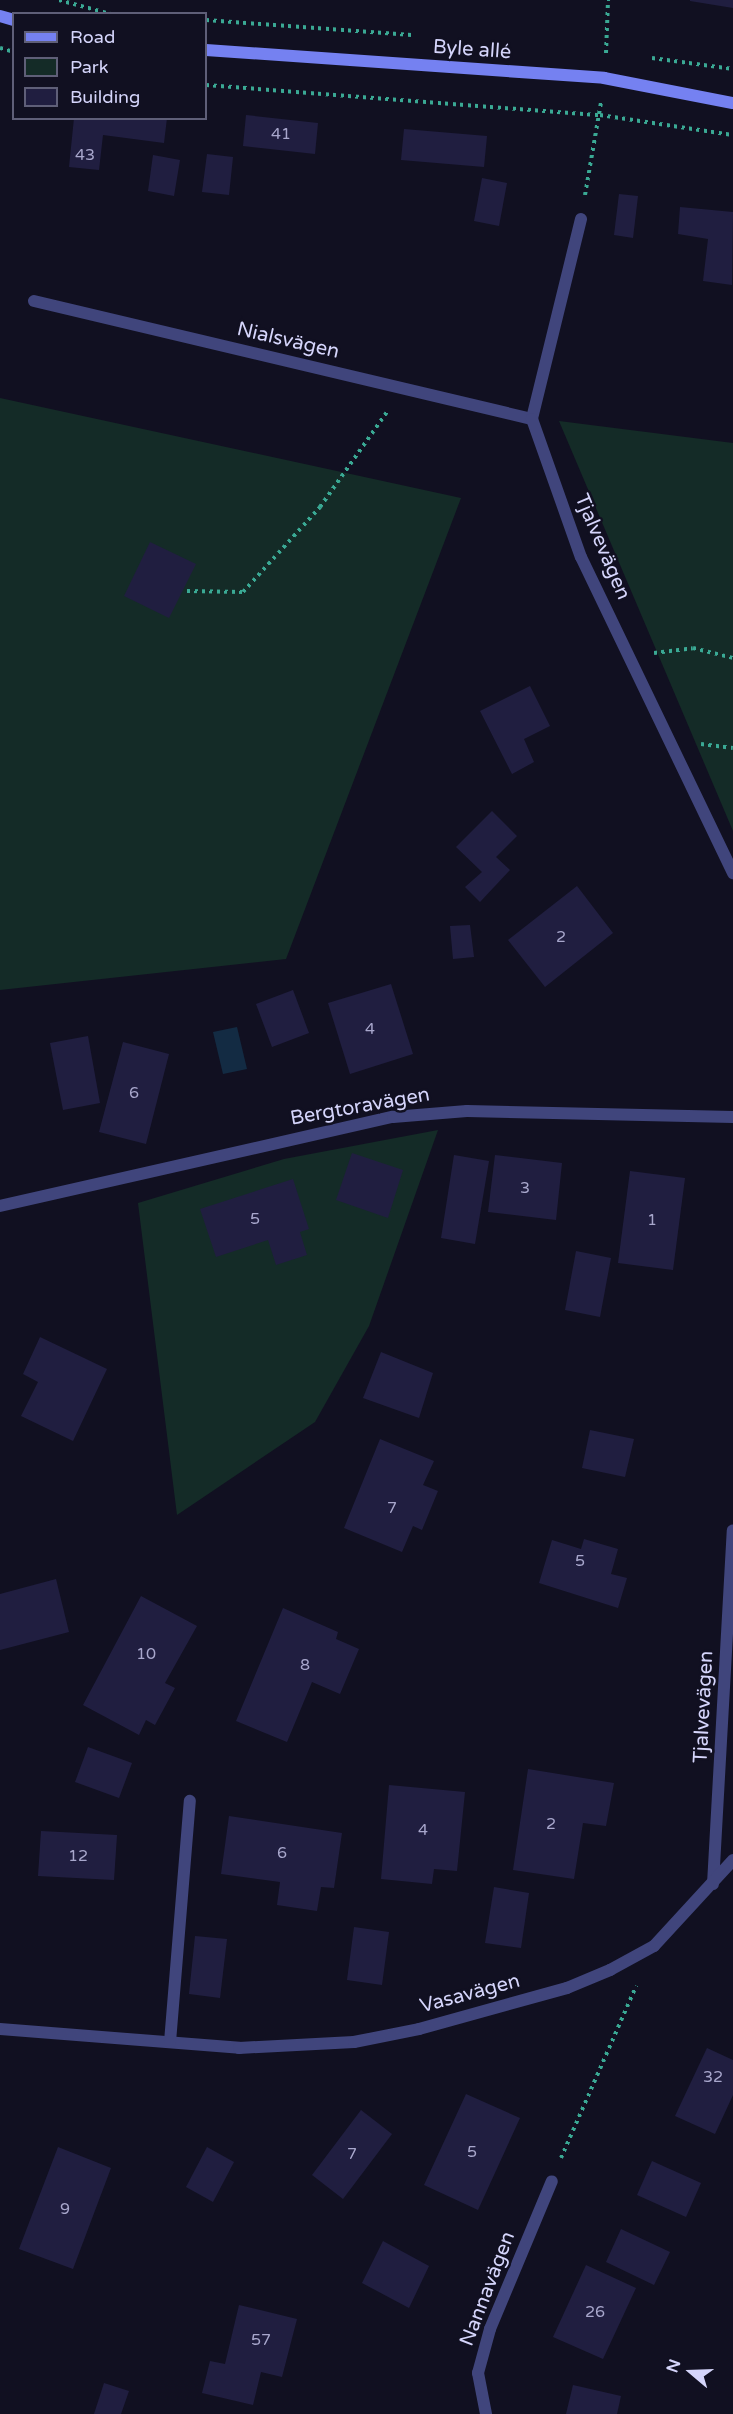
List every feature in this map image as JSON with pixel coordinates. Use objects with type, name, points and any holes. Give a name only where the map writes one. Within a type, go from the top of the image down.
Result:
[{"type":"street","name":"Byle allé","points":[[207,50],[604,78],[733,103]]},
{"type":"street","points":[[532,419],[581,219]]},
{"type":"street","name":"Nialsvägen","points":[[34,301],[532,419]]},
{"type":"street","name":"Tjalvevägen","points":[[532,419],[581,557],[733,873]]},
{"type":"street","name":"Bergtoravägen","points":[[0,1206],[393,1117],[467,1111],[733,1117]]},
{"type":"street","name":"Tjalvevägen","points":[[713,1884],[733,1531]]},
{"type":"street","points":[[170,2043],[190,1801]]},
{"type":"street","name":"Vasavägen","points":[[0,2029],[239,2048],[354,2042],[408,2031],[567,1988],[610,1970],[654,1946],[733,1860]]},
{"type":"street","name":"Nannavägen","points":[[486,2414],[478,2373],[490,2329],[552,2181]]},
{"type":"path","points":[[59,0],[104,12]]},
{"type":"path","points":[[581,219],[600,115],[608,0]]},
{"type":"path","points":[[207,85],[600,115],[733,135]]},
{"type":"path","points":[[187,591],[243,592],[320,507],[402,388]]},
{"type":"path","points":[[628,656],[693,648],[733,658]]},
{"type":"path","points":[[552,2181],[654,1946]]},
{"type":"green space","points":[[0,398],[461,498],[286,959],[0,990]]},
{"type":"green space","points":[[559,421],[733,443],[733,831]]},
{"type":"green space","points":[[438,1130],[369,1326],[315,1422],[177,1515],[138,1203],[284,1159]]},
{"type":"water","points":[[237,1027],[247,1069],[223,1074],[213,1032]]},
{"type":"building","points":[[733,0],[733,8],[690,1]]},
{"type":"building","points":[[246,115],[318,123],[315,154],[243,146]]},
{"type":"building","points":[[74,120],[167,120],[164,143],[103,135],[99,170],[69,167]]},
{"type":"building","points":[[404,129],[487,136],[484,167],[401,160]]},
{"type":"building","points":[[207,154],[233,157],[229,195],[202,192]]},
{"type":"building","points":[[153,155],[180,160],[174,196],[148,191]]},
{"type":"building","points":[[482,178],[507,183],[499,226],[474,221]]},
{"type":"building","points":[[619,194],[638,196],[633,238],[614,235]]},
{"type":"building","points":[[680,207],[733,212],[732,285],[703,281],[708,239],[678,234]]},
{"type":"building","points":[[150,542],[196,564],[169,618],[124,596]]},
{"type":"building","points":[[530,686],[550,726],[524,739],[534,762],[512,774],[480,711]]},
{"type":"building","points":[[492,811],[517,836],[496,857],[510,870],[480,902],[465,887],[482,872],[456,847]]},
{"type":"building","points":[[577,886],[613,933],[545,987],[508,940]]},
{"type":"building","points":[[470,925],[474,957],[453,959],[450,926]]},
{"type":"building","points":[[391,984],[413,1054],[350,1074],[328,1003]]},
{"type":"building","points":[[293,990],[309,1033],[272,1047],[256,1004]]},
{"type":"building","points":[[88,1036],[100,1103],[63,1110],[50,1043]]},
{"type":"building","points":[[123,1042],[169,1054],[146,1144],[99,1132]]},
{"type":"building","points":[[352,1153],[403,1170],[388,1218],[336,1200]]},
{"type":"building","points":[[454,1155],[489,1161],[475,1244],[441,1238]]},
{"type":"building","points":[[495,1155],[562,1163],[556,1220],[488,1212]]},
{"type":"building","points":[[630,1171],[685,1178],[673,1270],[618,1263]]},
{"type":"building","points":[[293,1179],[309,1229],[300,1232],[307,1255],[276,1265],[268,1240],[216,1257],[200,1209]]},
{"type":"building","points":[[576,1251],[611,1258],[600,1317],[565,1310]]},
{"type":"building","points":[[40,1337],[107,1369],[73,1441],[21,1416],[38,1382],[23,1374]]},
{"type":"building","points":[[381,1352],[433,1373],[419,1418],[363,1398]]},
{"type":"building","points":[[590,1430],[634,1439],[625,1477],[582,1468]]},
{"type":"building","points":[[380,1439],[434,1461],[423,1485],[438,1491],[422,1530],[413,1526],[402,1552],[344,1528]]},
{"type":"building","points":[[584,1539],[618,1549],[611,1574],[627,1578],[618,1608],[539,1583],[552,1540],[581,1549]]},
{"type":"building","points":[[56,1579],[69,1632],[0,1650],[0,1594]]},
{"type":"building","points":[[141,1596],[197,1626],[165,1683],[175,1688],[155,1725],[146,1720],[139,1735],[83,1705]]},
{"type":"building","points":[[283,1608],[338,1632],[336,1639],[359,1649],[340,1694],[312,1682],[287,1742],[236,1721]]},
{"type":"building","points":[[88,1747],[132,1763],[119,1798],[75,1782]]},
{"type":"building","points":[[528,1769],[614,1783],[606,1826],[583,1823],[574,1879],[513,1870]]},
{"type":"building","points":[[389,1785],[465,1792],[457,1871],[434,1869],[432,1884],[381,1879]]},
{"type":"building","points":[[229,1816],[342,1833],[334,1888],[321,1887],[317,1911],[277,1905],[280,1882],[221,1874]]},
{"type":"building","points":[[41,1831],[117,1835],[114,1880],[38,1876]]},
{"type":"building","points":[[494,1887],[529,1893],[521,1948],[485,1943]]},
{"type":"building","points":[[354,1927],[389,1932],[382,1985],[347,1980]]},
{"type":"building","points":[[195,1936],[227,1939],[220,1998],[189,1994]]},
{"type":"building","points":[[707,2048],[733,2060],[733,2095],[715,2134],[675,2116]]},
{"type":"building","points":[[466,2094],[520,2118],[478,2210],[424,2185]]},
{"type":"building","points":[[361,2110],[392,2134],[343,2199],[312,2175]]},
{"type":"building","points":[[58,2147],[111,2168],[73,2269],[19,2249]]},
{"type":"building","points":[[207,2147],[234,2162],[213,2202],[186,2187]]},
{"type":"building","points":[[652,2161],[701,2183],[686,2217],[637,2195]]},
{"type":"building","points":[[621,2229],[670,2252],[654,2285],[606,2262]]},
{"type":"building","points":[[383,2241],[429,2266],[409,2308],[362,2283]]},
{"type":"building","points":[[586,2265],[636,2288],[603,2359],[553,2337]]},
{"type":"building","points":[[239,2305],[297,2319],[282,2377],[261,2372],[253,2405],[202,2393],[210,2361],[225,2364]]},
{"type":"building","points":[[104,2383],[129,2391],[121,2414],[94,2414]]},
{"type":"building","points":[[573,2385],[621,2396],[617,2414],[566,2414]]}]
